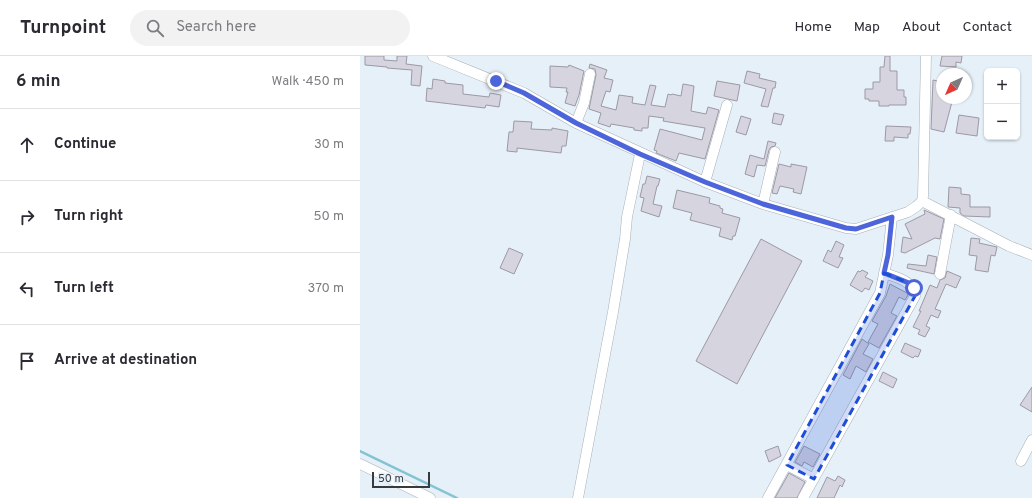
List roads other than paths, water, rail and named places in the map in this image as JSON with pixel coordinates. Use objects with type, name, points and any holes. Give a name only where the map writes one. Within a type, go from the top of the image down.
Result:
[{"type":"street","points":[[433,56],[524,93],[576,123],[640,154],[705,182],[763,204],[846,228],[856,229],[908,212],[918,206],[922,201],[926,56]]},
{"type":"street","points":[[576,123],[584,103],[590,74]]},
{"type":"street","points":[[705,182],[727,105]]},
{"type":"street","points":[[763,204],[775,152]]},
{"type":"street","points":[[578,498],[614,305],[625,239],[627,217],[640,154]]},
{"type":"street","points":[[922,201],[1009,246],[1032,254]]},
{"type":"street","points":[[940,274],[951,215]]},
{"type":"street","points":[[768,498],[880,293],[888,255],[892,217]]},
{"type":"street","points":[[803,498],[915,296],[914,288],[909,283],[884,273]]},
{"type":"street","points":[[1021,461],[1032,440]]},
{"type":"street","points":[[360,464],[430,498]]},
{"type":"street","points":[[787,465],[814,479]]},
{"type":"waterway","points":[[360,451],[457,498]]}]
